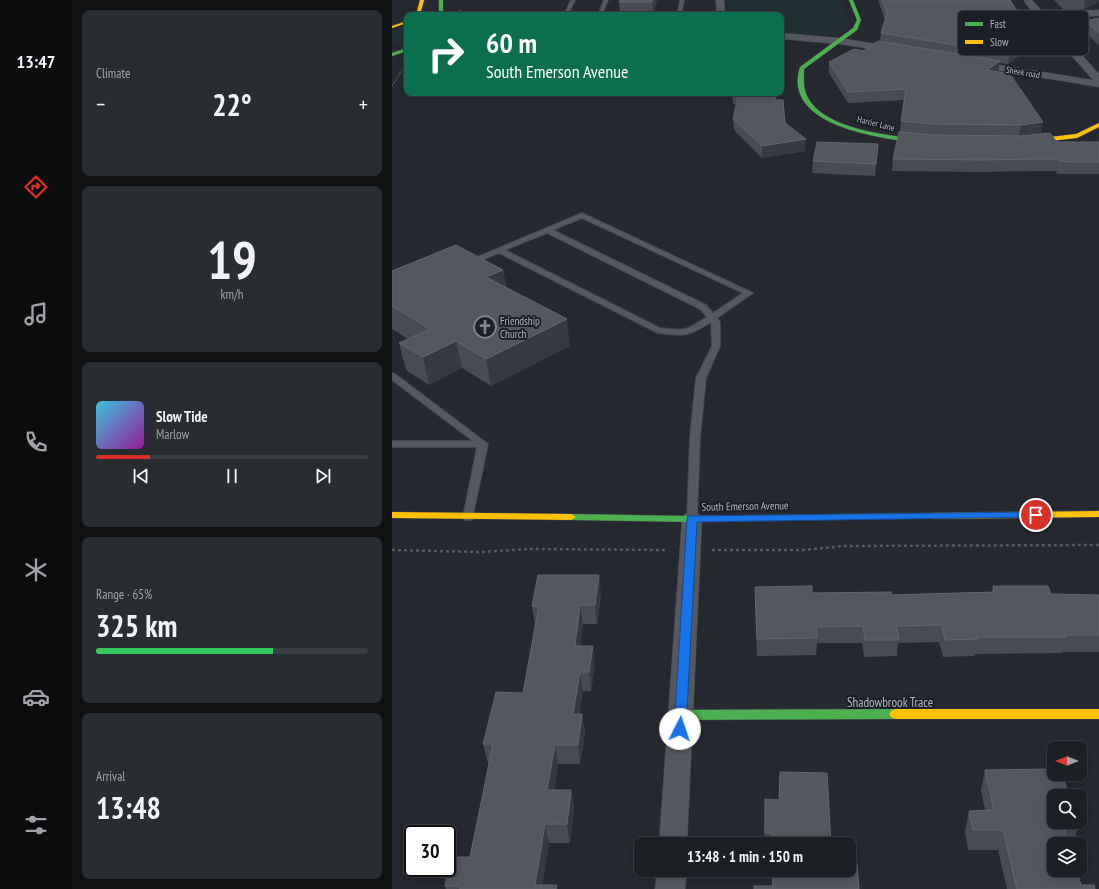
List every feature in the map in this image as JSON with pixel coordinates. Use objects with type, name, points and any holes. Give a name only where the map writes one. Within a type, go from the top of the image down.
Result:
[{"type":"street","points":[[420,12],[422,0]]},
{"type":"street","points":[[441,0],[441,12]]},
{"type":"street","points":[[720,0],[721,12]]},
{"type":"street","name":"Harrier Lane","points":[[851,0],[858,20],[855,29],[802,68],[800,84],[806,101],[819,113],[863,132],[885,137],[940,142]]},
{"type":"street","points":[[1028,1],[1036,10]]},
{"type":"street","points":[[1089,13],[1099,13]]},
{"type":"street","points":[[392,27],[404,24]]},
{"type":"street","points":[[784,36],[839,41],[910,52]]},
{"type":"street","points":[[392,46],[404,46]]},
{"type":"street","points":[[392,55],[404,50]]},
{"type":"street","points":[[1078,56],[1099,80]]},
{"type":"street","name":"Sheek road","points":[[964,62],[1099,84]]},
{"type":"street","points":[[1012,142],[1077,136],[1099,125]]},
{"type":"street","name":"South Emerson Avenue","points":[[392,515],[692,519],[1099,514]]},
{"type":"street","points":[[673,837],[692,519]]},
{"type":"street","name":"Shadowbrook Trace","points":[[681,715],[1099,714]]},
{"type":"street","points":[[670,889],[671,877]]},
{"type":"lane","points":[[567,12],[573,0]]},
{"type":"lane","points":[[601,12],[606,0]]},
{"type":"lane","points":[[680,12],[682,0]]},
{"type":"lane","points":[[456,267],[582,215],[749,293],[696,328],[684,332],[658,330],[499,250]]},
{"type":"lane","points":[[547,230],[703,307],[716,322],[716,346],[701,378],[694,437],[692,519]]},
{"type":"lane","points":[[392,376],[483,444]]},
{"type":"lane","points":[[392,444],[483,444]]},
{"type":"lane","points":[[468,517],[483,444]]},
{"type":"path","points":[[392,86],[404,64]]},
{"type":"path","points":[[392,550],[481,552],[528,549],[803,550],[844,546],[1099,545]]},
{"type":"shaded area","points":[[728,0],[841,0],[848,19],[846,27],[837,35],[784,34],[784,12],[730,12]]},
{"type":"shaded area","points":[[404,28],[404,43],[392,42],[392,30]]},
{"type":"building","points":[[620,0],[653,0],[652,2],[619,2]]},
{"type":"building","points":[[882,0],[1010,0],[1017,10],[957,10],[957,45],[881,33],[887,13]]},
{"type":"building","points":[[1099,18],[1099,34],[1089,24],[1089,20]]},
{"type":"building","points":[[878,41],[957,54],[957,56],[970,56],[1000,61],[987,70],[1010,74],[1043,122],[1021,125],[933,124],[901,121],[906,89],[848,92],[829,62],[854,49],[863,51]]},
{"type":"building","points":[[738,96],[776,96],[775,100],[783,100],[785,123],[806,139],[762,146],[733,119]]},
{"type":"building","points":[[899,132],[933,135],[1021,136],[1050,133],[1057,142],[1099,142],[1099,162],[1071,162],[1059,161],[1058,159],[893,159]]},
{"type":"building","points":[[817,142],[878,144],[876,164],[813,161]]},
{"type":"building","name":"Friendship Church","points":[[456,245],[503,270],[486,277],[567,319],[486,359],[456,341],[423,357],[399,343],[430,329],[392,306],[392,271]]},
{"type":"building","points":[[538,575],[599,575],[595,605],[580,605],[575,646],[593,646],[589,672],[580,672],[573,714],[582,714],[578,745],[555,745],[547,790],[571,790],[567,824],[545,824],[535,885],[557,885],[556,889],[460,889],[460,886],[445,886],[447,877],[456,877],[456,857],[470,857],[493,744],[483,744],[496,692],[523,693],[539,606],[532,606]]},
{"type":"building","points":[[812,586],[812,593],[891,592],[891,595],[994,592],[993,586],[1048,586],[1051,594],[1099,595],[1099,635],[1065,635],[1066,637],[977,637],[977,639],[945,640],[942,625],[896,626],[899,640],[865,640],[863,626],[816,627],[817,638],[757,639],[755,587]]},
{"type":"building","points":[[1047,769],[1047,781],[1064,781],[1067,789],[1047,789],[1047,829],[1064,829],[1067,837],[1047,837],[1047,877],[1078,877],[1081,885],[1094,885],[1095,889],[1017,889],[1003,830],[973,830],[969,811],[994,810],[985,770]]},
{"type":"building","points":[[780,772],[827,773],[831,837],[772,837],[772,833],[765,833],[765,799],[779,800]]},
{"type":"building","points":[[857,863],[859,889],[754,889],[754,886],[773,886],[772,877],[856,877]]},
{"type":"traffic: fast","points":[[441,0],[441,12]]},
{"type":"traffic: fast","points":[[851,0],[859,20],[855,29],[802,68],[801,80],[803,95],[814,109],[843,126],[879,135],[928,141]]},
{"type":"traffic: fast","points":[[392,55],[404,50]]},
{"type":"traffic: fast","points":[[571,517],[692,519],[933,516]]},
{"type":"traffic: fast","points":[[681,715],[895,714]]},
{"type":"traffic: slow","points":[[419,12],[422,0]]},
{"type":"traffic: slow","points":[[392,27],[404,23]]},
{"type":"traffic: slow","points":[[1024,142],[1077,136],[1099,125]]},
{"type":"traffic: slow","points":[[933,516],[1099,514]]},
{"type":"traffic: slow","points":[[392,515],[571,517]]},
{"type":"traffic: slow","points":[[895,714],[1099,714]]},
{"type":"place","name":"Friendship Church","points":[[485,327]]},
{"type":"route","points":[[680,729],[692,519],[1036,515]]}]
